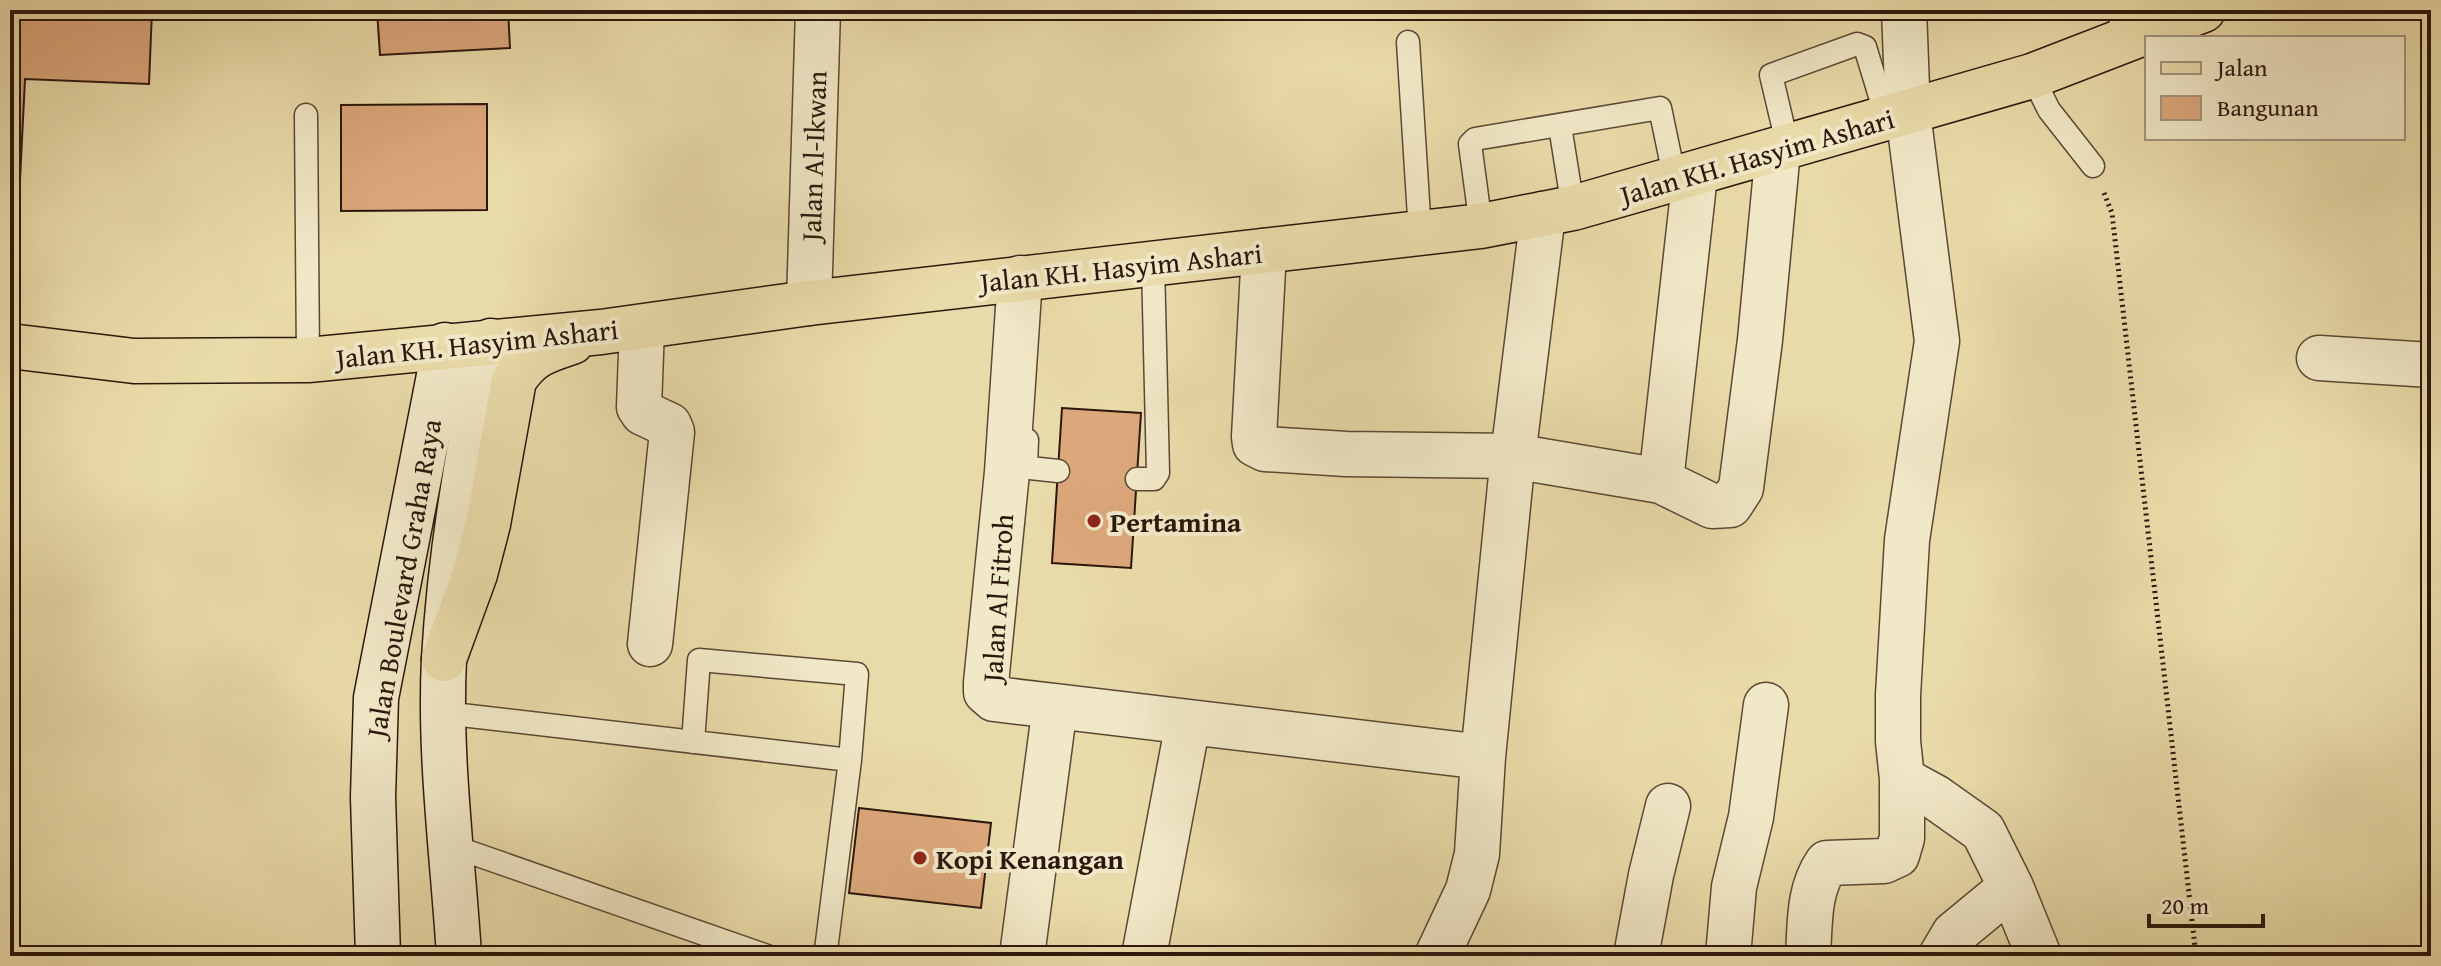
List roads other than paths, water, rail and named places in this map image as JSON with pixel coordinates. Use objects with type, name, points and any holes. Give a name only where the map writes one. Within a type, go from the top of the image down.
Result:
[{"type":"main road","name":"Jalan KH. Hasyim Ashari","points":[[10,346],[134,361],[308,360],[621,329],[809,303],[1481,226],[1558,211],[1685,177],[2032,76],[2121,26],[2203,10]]},
{"type":"main road","points":[[444,659],[475,574],[488,524],[514,380],[526,362],[546,351],[621,329]]},
{"type":"street","name":"Jalan Al-Ikwan","points":[[809,303],[818,10]]},
{"type":"street","points":[[1808,956],[1812,894],[1818,876],[1827,863],[1884,861],[1897,855],[1902,838],[1898,695],[1907,540],[1937,341],[1898,116],[1904,10]]},
{"type":"street","points":[[1264,251],[1255,444],[1265,449],[1346,454],[1513,456],[1661,481],[1712,506],[1730,505],[1741,488],[1783,149]]},
{"type":"street","points":[[1661,481],[1685,177]]},
{"type":"street","points":[[1437,956],[1468,890],[1477,854],[1483,757],[1513,456],[1558,211]]},
{"type":"street","name":"Jalan Al Fitroh","points":[[1030,277],[986,692],[994,699],[1055,706]]},
{"type":"street","points":[[621,329],[639,407],[643,413],[669,425],[672,432],[650,644]]},
{"type":"street","name":"Jalan Boulevard Graha Raya","points":[[459,956],[444,713],[444,659],[456,523],[491,341]]},
{"type":"street","name":"Jalan Boulevard Graha Raya","points":[[378,956],[373,797],[376,698],[445,345]]},
{"type":"street","points":[[2319,358],[2431,365]]},
{"type":"street","points":[[1728,956],[1734,887],[1751,817],[1766,705]]},
{"type":"street","points":[[1022,956],[1055,706],[1483,757]]},
{"type":"street","points":[[1144,956],[1188,723]]},
{"type":"street","points":[[1902,779],[1935,797],[1983,831],[2011,887],[2039,956]]},
{"type":"street","points":[[1636,956],[1668,806]]},
{"type":"street","points":[[1941,956],[1954,934],[2011,887]]},
{"type":"lane","points":[[1408,42],[1420,233]]},
{"type":"lane","points":[[1783,149],[1771,75],[1860,43],[1865,47],[1898,116]]},
{"type":"lane","points":[[2032,76],[2049,110],[2093,166]]},
{"type":"lane","points":[[1481,226],[1471,141],[1660,108],[1685,177]]},
{"type":"lane","points":[[306,115],[308,360]]},
{"type":"lane","points":[[1558,211],[1560,126]]},
{"type":"lane","points":[[1137,479],[1154,479],[1158,468],[1153,264]]},
{"type":"lane","points":[[1030,277],[1025,463],[1030,468],[1058,471]]},
{"type":"lane","points":[[693,742],[699,660],[857,674],[850,760],[826,950],[820,956]]},
{"type":"lane","points":[[444,713],[850,760]]},
{"type":"lane","points":[[452,846],[767,956]]},
{"type":"place","name":"Pertamina","points":[[1094,521]]},
{"type":"place","name":"Kopi Kenangan","points":[[920,858]]}]
